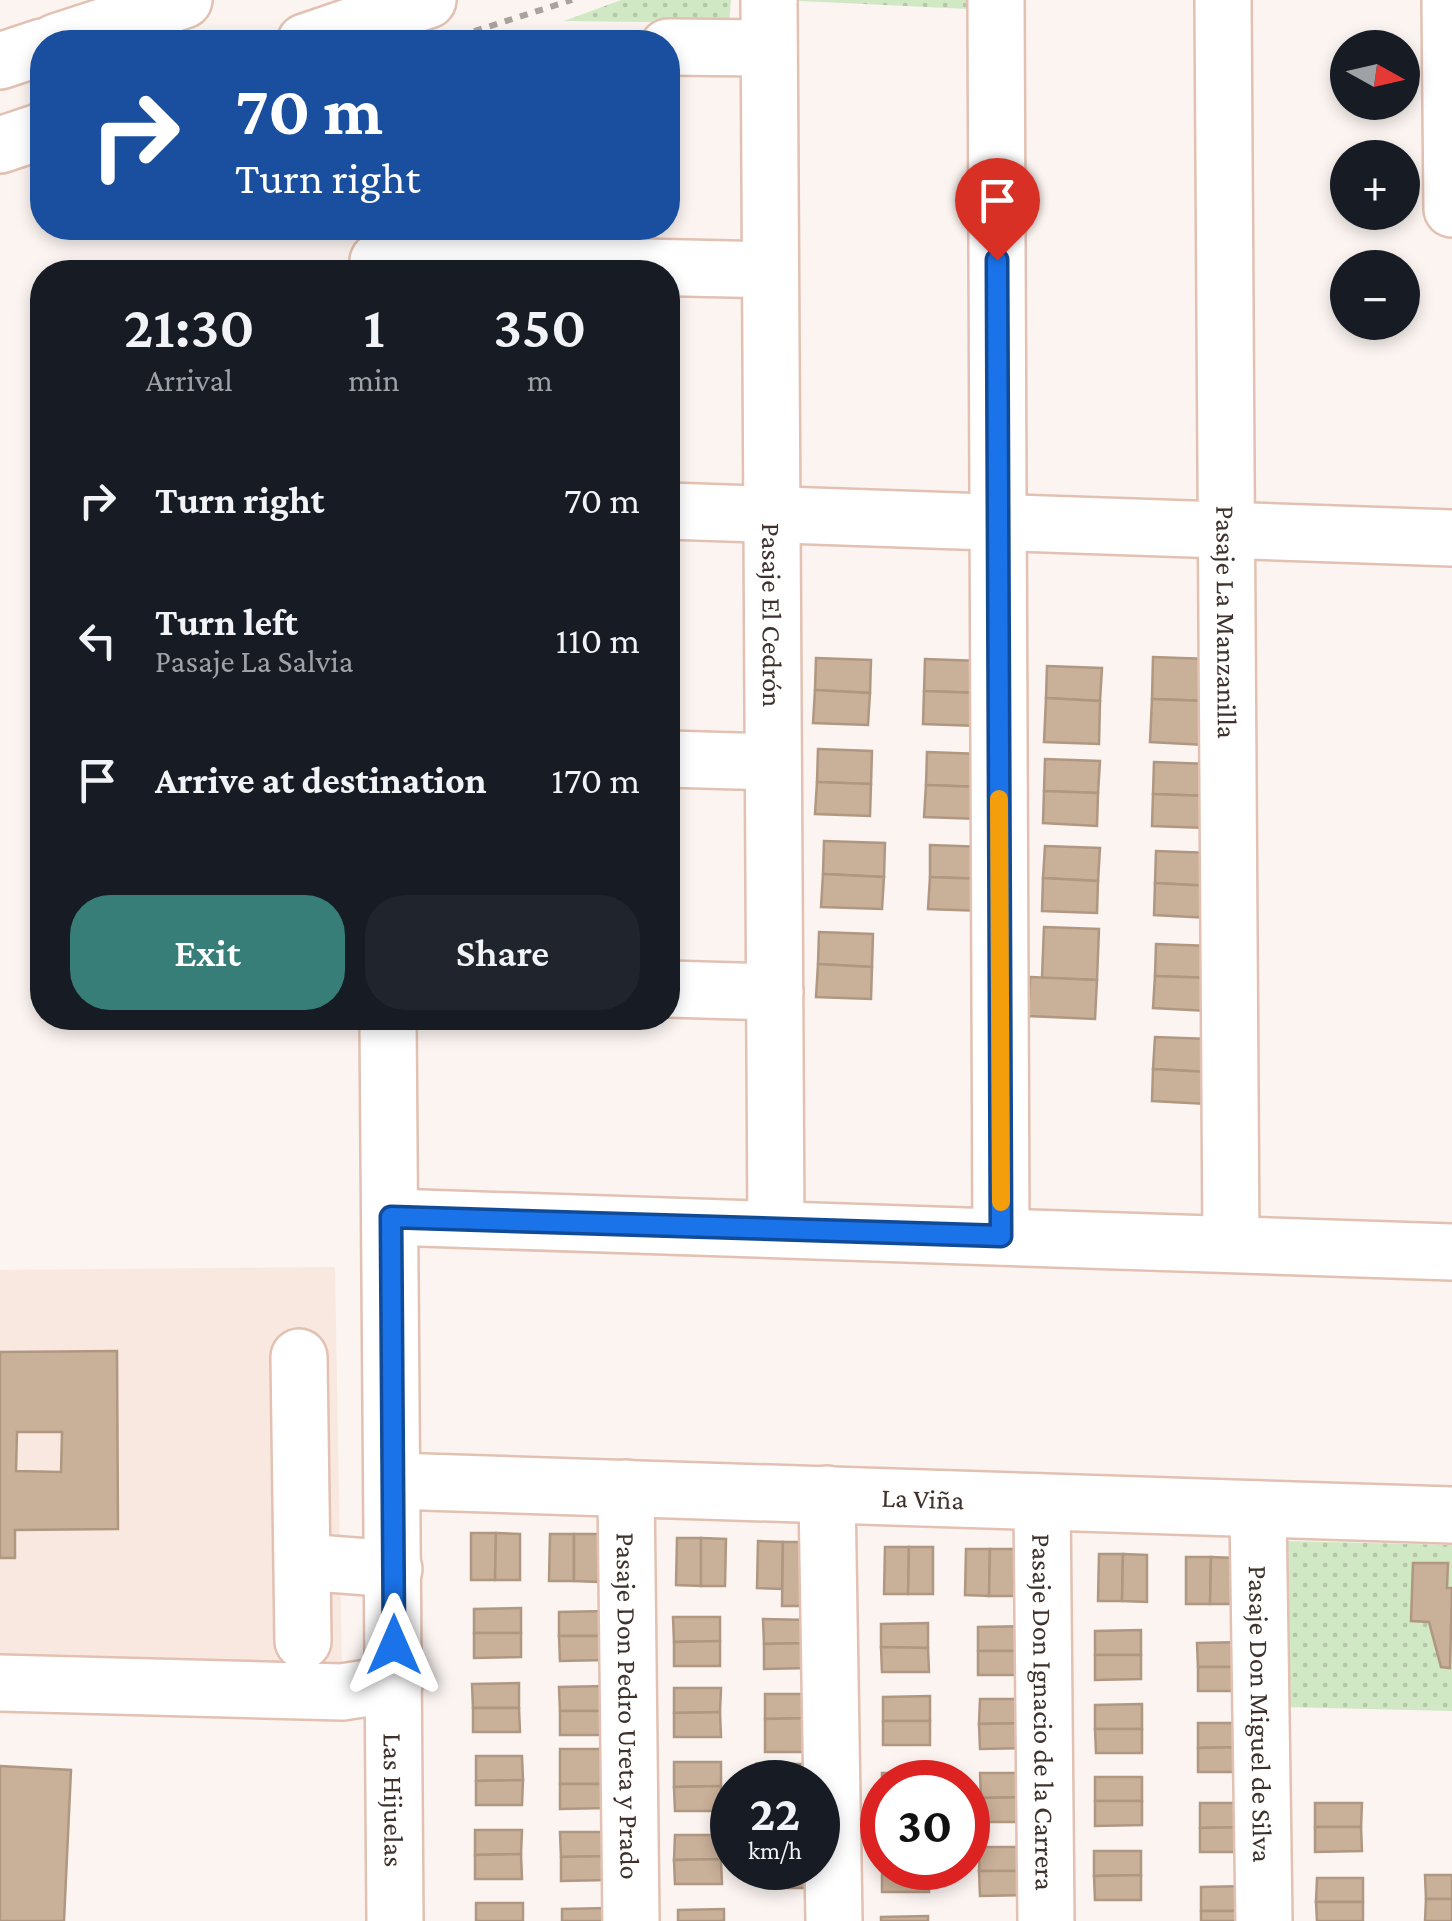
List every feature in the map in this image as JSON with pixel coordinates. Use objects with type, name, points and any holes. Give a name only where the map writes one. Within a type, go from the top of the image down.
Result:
[{"type":"main road","points":[[93,30],[184,0]]},
{"type":"main road","points":[[996,0],[1001,1236]]},
{"type":"main road","name":"Pasaje La Manzanilla","points":[[1223,0],[1231,1244]]},
{"type":"main road","points":[[1450,0],[1452,209]]},
{"type":"main road","points":[[379,30],[444,18]]},
{"type":"main road","points":[[680,43],[769,24]]},
{"type":"main road","name":"Pasaje El Cedrón","points":[[769,24],[776,1230]]},
{"type":"main road","points":[[0,61],[30,51]]},
{"type":"main road","points":[[0,145],[30,135]]},
{"type":"main road","points":[[378,254],[525,260]]},
{"type":"main road","points":[[680,266],[770,270]]},
{"type":"main road","points":[[680,511],[1452,538]]},
{"type":"main road","points":[[680,759],[773,762]]},
{"type":"main road","points":[[680,990],[775,992]]},
{"type":"main road","name":"Las Hijuelas","points":[[388,1030],[395,1921]]},
{"type":"main road","points":[[391,1217],[1452,1252]]},
{"type":"main road","points":[[299,1358],[302,1641]]},
{"type":"main road","name":"La Viña","points":[[393,1481],[1452,1515]]},
{"type":"main road","name":"Pasaje Don Pedro Ureta y Prado","points":[[626,1488],[630,1921]]},
{"type":"main road","points":[[827,1494],[834,1921]]},
{"type":"main road","name":"Pasaje Don Ignacio de la Carrera","points":[[1042,1502],[1046,1921]]},
{"type":"main road","name":"Pasaje Don Miguel de Silva","points":[[1258,1509],[1264,1921]]},
{"type":"main road","points":[[303,1562],[394,1568]]},
{"type":"main road","points":[[0,1683],[342,1692],[394,1684]]},
{"type":"path","points":[[444,18],[572,0]]},
{"type":"shaded area","points":[[335,1267],[342,1673],[0,1702],[0,1270]]},
{"type":"green space","points":[[621,0],[731,0],[729,23],[564,21]]},
{"type":"green space","points":[[780,0],[969,0],[968,9]]},
{"type":"green space","points":[[1288,1541],[1452,1545],[1452,1711],[1284,1707]]},
{"type":"building","points":[[1153,657],[1208,659],[1206,701],[1152,699]]},
{"type":"building","points":[[816,658],[871,660],[870,693],[815,690]]},
{"type":"building","points":[[925,659],[980,661],[979,693],[924,691]]},
{"type":"building","points":[[1047,666],[1102,668],[1100,701],[1046,698]]},
{"type":"building","points":[[815,690],[870,693],[868,725],[813,723]]},
{"type":"building","points":[[924,691],[979,693],[978,726],[923,724]]},
{"type":"building","points":[[1046,698],[1100,701],[1099,744],[1044,742]]},
{"type":"building","points":[[1152,699],[1206,701],[1205,745],[1150,742]]},
{"type":"building","points":[[818,749],[872,751],[871,784],[817,782]]},
{"type":"building","points":[[927,752],[981,754],[980,787],[926,785]]},
{"type":"building","points":[[1045,759],[1100,761],[1098,793],[1044,791]]},
{"type":"building","points":[[1154,762],[1209,764],[1207,796],[1153,794]]},
{"type":"building","points":[[817,782],[871,784],[870,816],[815,814]]},
{"type":"building","points":[[926,785],[980,787],[979,819],[924,817]]},
{"type":"building","points":[[1044,791],[1098,793],[1097,826],[1043,823]]},
{"type":"building","points":[[1153,794],[1207,796],[1206,828],[1152,826]]},
{"type":"building","points":[[824,841],[885,843],[884,877],[823,874]]},
{"type":"building","points":[[930,845],[985,847],[984,879],[930,877]]},
{"type":"building","points":[[1045,846],[1100,848],[1098,881],[1043,878]]},
{"type":"building","points":[[1156,851],[1211,853],[1210,886],[1155,883]]},
{"type":"building","points":[[823,874],[884,877],[882,909],[821,907]]},
{"type":"building","points":[[930,877],[984,879],[983,911],[928,909]]},
{"type":"building","points":[[1043,878],[1098,881],[1097,913],[1042,911]]},
{"type":"building","points":[[1155,883],[1210,886],[1209,918],[1154,915]]},
{"type":"building","points":[[1044,927],[1099,929],[1097,980],[1042,978]]},
{"type":"building","points":[[819,932],[873,934],[872,967],[818,964]]},
{"type":"building","points":[[1156,944],[1210,946],[1209,978],[1155,976]]},
{"type":"building","points":[[818,964],[872,967],[871,999],[816,997]]},
{"type":"building","points":[[1155,976],[1209,978],[1208,1011],[1153,1008]]},
{"type":"building","points":[[1030,977],[1097,980],[1095,1019],[1028,1016]]},
{"type":"building","points":[[1155,1037],[1209,1039],[1208,1072],[1153,1069]]},
{"type":"building","points":[[1153,1069],[1208,1072],[1207,1104],[1152,1101]]},
{"type":"building","points":[[117,1351],[118,1529],[15,1530],[15,1558],[0,1558],[0,1352]],"holes":[[[17,1432],[62,1432],[61,1472],[16,1471]]]},
{"type":"building","points":[[471,1533],[496,1533],[495,1580],[471,1580]]},
{"type":"building","points":[[496,1533],[520,1534],[520,1580],[495,1580]]},
{"type":"building","points":[[550,1534],[574,1534],[574,1581],[549,1581]]},
{"type":"building","points":[[574,1534],[599,1534],[598,1582],[574,1581]]},
{"type":"building","points":[[677,1538],[701,1538],[701,1586],[676,1585]]},
{"type":"building","points":[[701,1538],[726,1539],[725,1586],[701,1586]]},
{"type":"building","points":[[758,1541],[783,1542],[782,1589],[757,1588]]},
{"type":"building","points":[[783,1542],[807,1542],[806,1606],[782,1606]]},
{"type":"building","points":[[885,1547],[909,1547],[908,1594],[884,1594]]},
{"type":"building","points":[[909,1547],[933,1547],[933,1594],[908,1594]]},
{"type":"building","points":[[966,1549],[990,1549],[989,1596],[965,1595]]},
{"type":"building","points":[[990,1549],[1014,1549],[1014,1596],[989,1596]]},
{"type":"building","points":[[1099,1554],[1123,1554],[1122,1601],[1098,1601]]},
{"type":"building","points":[[1123,1554],[1147,1555],[1147,1602],[1122,1601]]},
{"type":"building","points":[[1186,1557],[1211,1557],[1210,1604],[1186,1604]]},
{"type":"building","points":[[1211,1557],[1235,1558],[1234,1604],[1210,1604]]},
{"type":"building","points":[[1413,1563],[1448,1563],[1447,1588],[1452,1588],[1450,1668],[1441,1667],[1429,1622],[1411,1621]]},
{"type":"building","points":[[521,1608],[521,1633],[474,1633],[474,1609]]},
{"type":"building","points":[[606,1611],[606,1636],[559,1636],[559,1612]]},
{"type":"building","points":[[673,1617],[720,1617],[720,1641],[674,1642]]},
{"type":"building","points":[[763,1619],[810,1620],[810,1643],[764,1644]]},
{"type":"building","points":[[928,1623],[928,1648],[881,1647],[881,1624]]},
{"type":"building","points":[[1025,1626],[1025,1651],[978,1651],[978,1627]]},
{"type":"building","points":[[1141,1630],[1141,1655],[1095,1655],[1095,1631]]},
{"type":"building","points":[[474,1633],[521,1633],[521,1657],[474,1658]]},
{"type":"building","points":[[559,1636],[606,1636],[606,1660],[560,1661]]},
{"type":"building","points":[[720,1641],[720,1666],[674,1666],[674,1642]]},
{"type":"building","points":[[1244,1642],[1244,1667],[1198,1667],[1197,1643]]},
{"type":"building","points":[[810,1643],[811,1668],[764,1669],[764,1644]]},
{"type":"building","points":[[881,1647],[928,1648],[929,1672],[882,1672]]},
{"type":"building","points":[[978,1651],[1025,1651],[1025,1675],[978,1675]]},
{"type":"building","points":[[1095,1655],[1141,1655],[1141,1679],[1095,1680]]},
{"type":"building","points":[[1198,1667],[1244,1667],[1244,1691],[1198,1691]]},
{"type":"building","points":[[519,1683],[519,1708],[473,1708],[472,1684]]},
{"type":"building","points":[[606,1686],[606,1711],[560,1711],[559,1687]]},
{"type":"building","points":[[674,1688],[721,1688],[720,1712],[674,1713]]},
{"type":"building","points":[[765,1694],[812,1694],[811,1718],[765,1719]]},
{"type":"building","points":[[930,1696],[930,1721],[883,1721],[883,1697]]},
{"type":"building","points":[[980,1699],[1026,1699],[1026,1723],[979,1724]]},
{"type":"building","points":[[1142,1704],[1142,1729],[1095,1729],[1095,1705]]},
{"type":"building","points":[[473,1708],[519,1708],[520,1732],[473,1732]]},
{"type":"building","points":[[560,1711],[606,1711],[607,1735],[560,1735]]},
{"type":"building","points":[[720,1712],[721,1737],[674,1737],[674,1713]]},
{"type":"building","points":[[811,1718],[812,1752],[765,1752],[765,1719]]},
{"type":"building","points":[[883,1721],[930,1721],[930,1745],[883,1745]]},
{"type":"building","points":[[1026,1723],[1026,1748],[980,1749],[979,1724]]},
{"type":"building","points":[[1198,1723],[1245,1723],[1244,1747],[1198,1748]]},
{"type":"building","points":[[1095,1729],[1142,1729],[1142,1753],[1096,1753]]},
{"type":"building","points":[[1244,1747],[1244,1772],[1198,1772],[1198,1748]]},
{"type":"building","points":[[560,1749],[606,1749],[606,1784],[560,1784]]},
{"type":"building","points":[[476,1756],[522,1756],[523,1780],[476,1781]]},
{"type":"building","points":[[674,1762],[710,1762],[710,1786],[674,1787]]},
{"type":"building","points":[[0,1766],[71,1770],[64,1921],[0,1921]]},
{"type":"building","points":[[990,1773],[1027,1773],[1027,1797],[990,1798]]},
{"type":"building","points":[[1095,1777],[1142,1777],[1142,1801],[1095,1801]]},
{"type":"building","points":[[523,1780],[522,1805],[476,1805],[476,1781]]},
{"type":"building","points":[[560,1784],[606,1784],[607,1808],[560,1809]]},
{"type":"building","points":[[710,1786],[710,1811],[675,1811],[674,1787]]},
{"type":"building","points":[[1027,1797],[1027,1822],[990,1822],[990,1798]]},
{"type":"building","points":[[1095,1801],[1142,1801],[1142,1825],[1095,1826]]},
{"type":"building","points":[[1200,1803],[1247,1803],[1247,1827],[1200,1828]]},
{"type":"building","points":[[1315,1803],[1362,1803],[1361,1827],[1315,1827]]},
{"type":"building","points":[[1247,1827],[1247,1852],[1200,1852],[1200,1828]]},
{"type":"building","points":[[1315,1827],[1361,1827],[1362,1851],[1315,1852]]},
{"type":"building","points":[[475,1830],[522,1830],[521,1854],[475,1855]]},
{"type":"building","points":[[560,1832],[607,1832],[607,1856],[561,1857]]},
{"type":"building","points":[[675,1835],[710,1835],[710,1859],[674,1860]]},
{"type":"building","points":[[990,1847],[1026,1847],[1026,1871],[990,1871]]},
{"type":"building","points":[[1094,1851],[1141,1851],[1141,1875],[1094,1876]]},
{"type":"building","points":[[521,1854],[522,1879],[475,1879],[475,1855]]},
{"type":"building","points":[[607,1856],[608,1880],[561,1881],[561,1857]]},
{"type":"building","points":[[710,1859],[710,1884],[675,1884],[674,1860]]},
{"type":"building","points":[[990,1871],[1026,1871],[1026,1895],[980,1896],[980,1890],[990,1890]]},
{"type":"building","points":[[1141,1875],[1141,1900],[1095,1900],[1094,1876]]},
{"type":"building","points":[[1425,1875],[1452,1875],[1452,1899],[1426,1899]]},
{"type":"building","points":[[1317,1878],[1363,1878],[1363,1902],[1316,1902]]},
{"type":"building","points":[[1248,1886],[1248,1911],[1201,1911],[1201,1887]]},
{"type":"building","points":[[882,1890],[929,1890],[929,1892]]},
{"type":"building","points":[[1426,1899],[1452,1899],[1452,1921],[1425,1921]]},
{"type":"building","points":[[1316,1902],[1363,1902],[1363,1921],[1317,1921]]},
{"type":"building","points":[[476,1903],[523,1903],[523,1921],[476,1921]]},
{"type":"building","points":[[608,1908],[608,1921],[562,1921],[562,1909]]},
{"type":"building","points":[[724,1909],[724,1921],[678,1921],[678,1910]]},
{"type":"building","points":[[1201,1911],[1248,1911],[1248,1921],[1201,1921]]},
{"type":"building","points":[[928,1916],[928,1921],[881,1921],[881,1917]]},
{"type":"slow traffic","points":[[999,799],[1001,1202]]},
{"type":"route","points":[[394,1645],[391,1217],[1001,1236],[997,260]]}]
